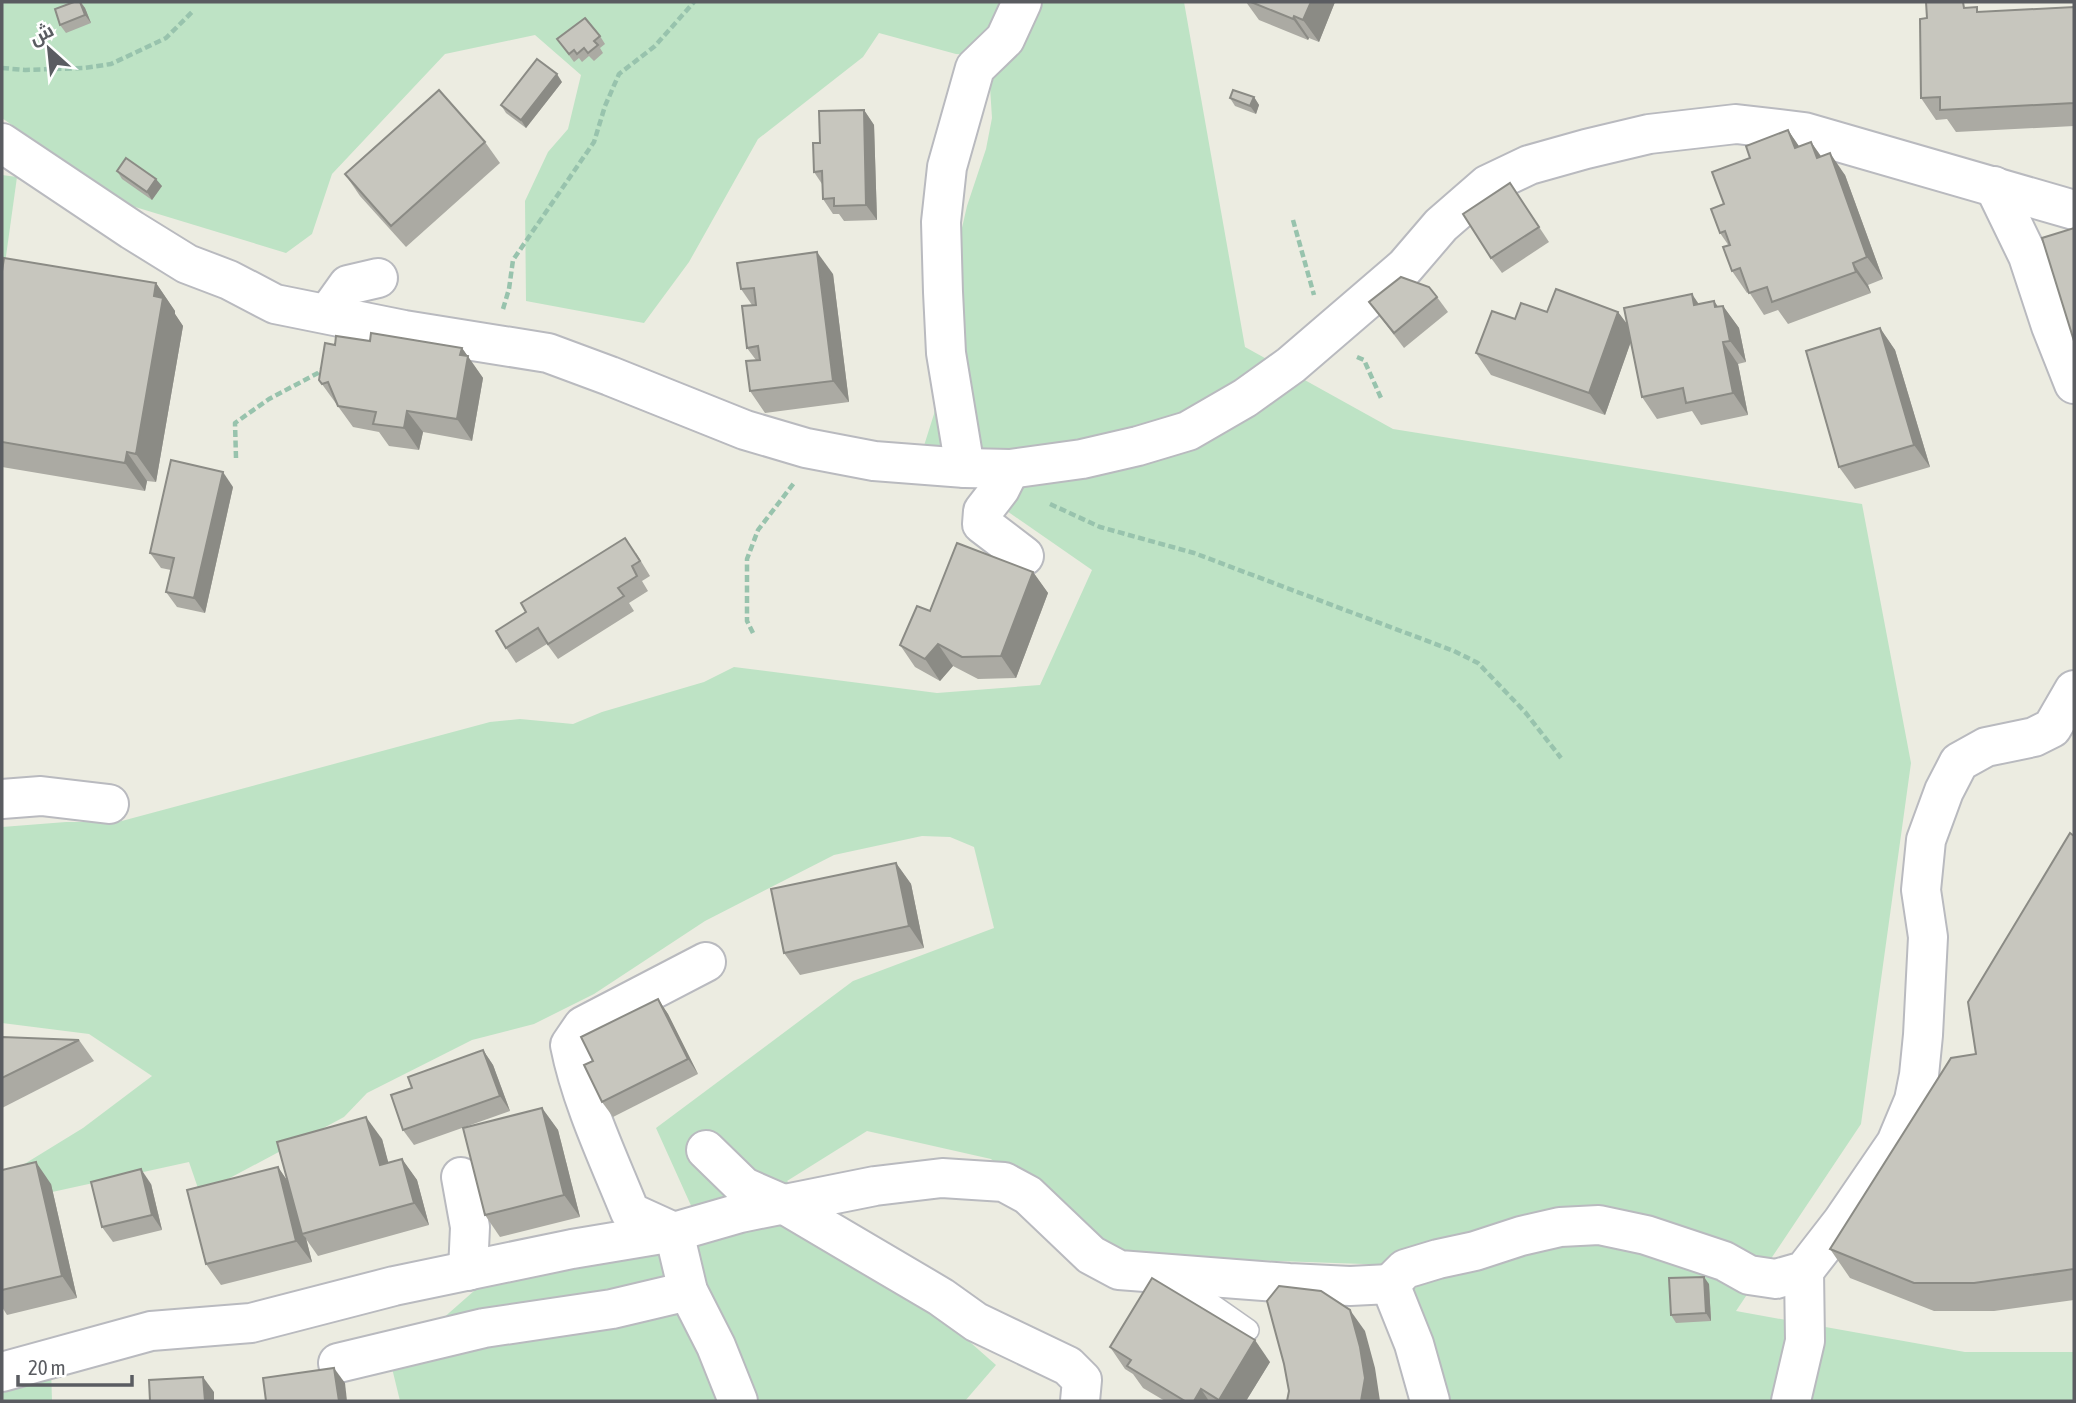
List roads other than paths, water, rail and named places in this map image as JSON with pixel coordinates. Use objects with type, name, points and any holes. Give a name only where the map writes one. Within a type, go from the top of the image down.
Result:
[{"type":"street","points":[[965,468],[946,353],[941,222],[947,167],[975,68],[1004,39],[1021,2]]},
{"type":"street","points":[[2,143],[187,264],[229,280],[275,304],[404,330],[548,353],[745,430],[814,450],[874,461],[965,468],[1014,468],[1082,459],[1188,431],[1245,398],[1291,365],[1405,267],[1441,225],[1487,185],[1529,164],[1649,134],[1736,124],[1804,132],[2074,210]]},
{"type":"street","points":[[1994,186],[2028,256],[2074,384]]},
{"type":"street","points":[[341,316],[348,285],[378,278]]},
{"type":"street","points":[[1014,468],[983,511],[982,524],[1024,556]]},
{"type":"street","points":[[2,1372],[151,1331],[251,1323],[394,1286],[572,1249],[674,1232],[740,1213],[875,1186],[942,1178],[1004,1182],[1028,1195],[1091,1255],[1119,1270],[1337,1286],[1390,1284],[1405,1269],[1438,1259],[1560,1227],[1599,1225],[1657,1239],[1724,1261],[1749,1275],[1776,1279],[1804,1271],[1842,1222],[1896,1143],[1914,1101],[1923,1035],[1928,937],[1921,890],[1926,840],[1944,791],[1959,762],[1986,747],[2034,737],[2052,728],[2074,690]]},
{"type":"street","points":[[2,799],[41,796],[109,804]]},
{"type":"street","points":[[674,1232],[630,1212],[591,1112],[570,1045],[583,1026],[706,962]]},
{"type":"street","points":[[706,1150],[744,1187],[785,1205],[941,1297],[976,1322],[1068,1366],[1082,1380],[1080,1401]]},
{"type":"street","points":[[461,1177],[470,1227],[468,1271]]},
{"type":"street","points":[[674,1232],[688,1291],[716,1346],[738,1401]]},
{"type":"street","points":[[1791,1401],[1805,1341],[1804,1271]]},
{"type":"street","points":[[1390,1284],[1414,1345],[1430,1401]]},
{"type":"street","points":[[338,1363],[484,1328],[611,1309],[688,1291]]},
{"type":"lane","points":[[1171,1274],[1188,1297],[1208,1302],[1248,1330]]}]
